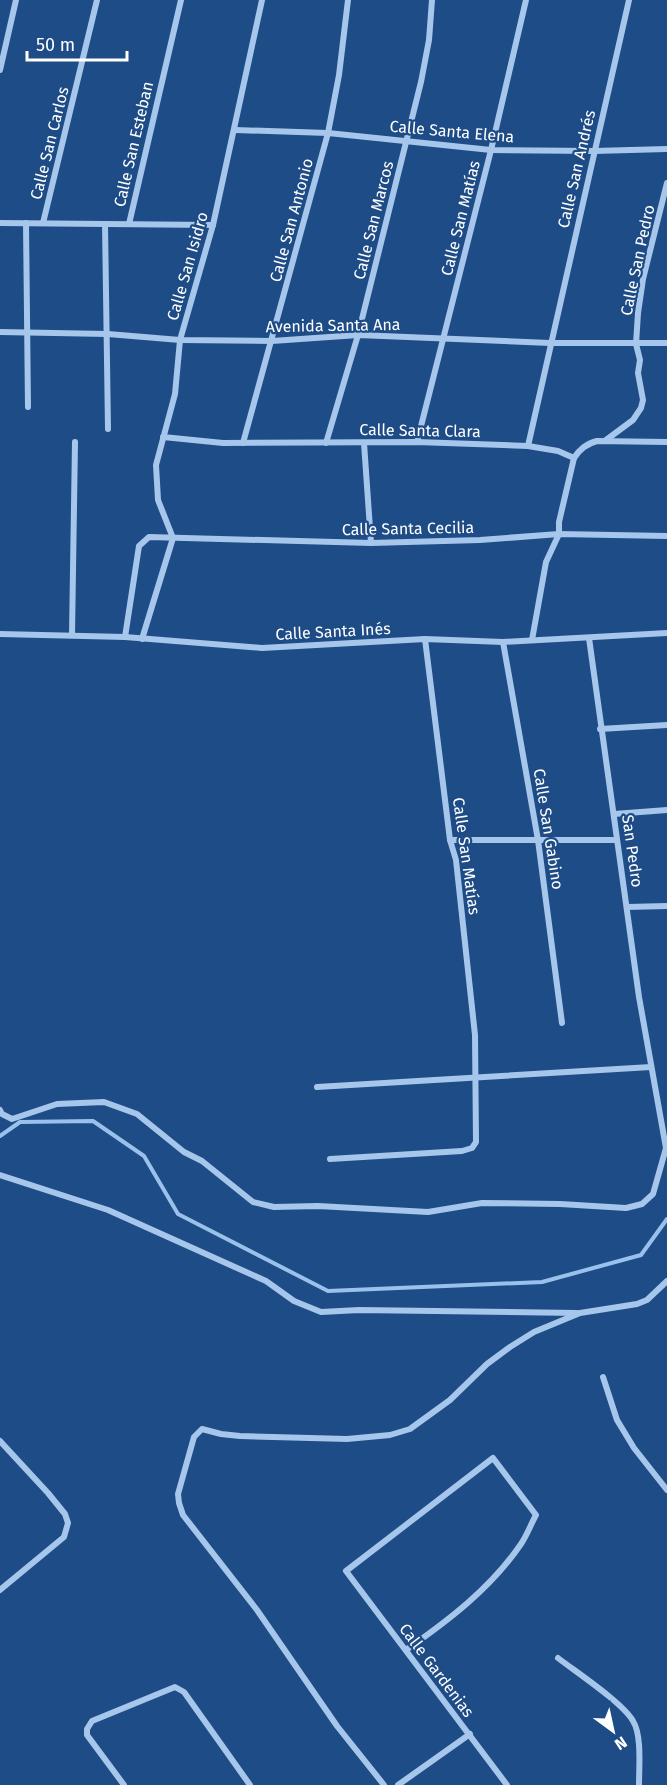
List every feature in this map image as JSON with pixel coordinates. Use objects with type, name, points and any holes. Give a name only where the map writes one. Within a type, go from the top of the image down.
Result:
[{"type":"street","points":[[0,70],[16,0]]},
{"type":"street","name":"Calle San Carlos","points":[[43,223],[97,0]]},
{"type":"street","name":"Calle San Esteban","points":[[129,224],[181,0]]},
{"type":"street","name":"Calle San Isidro","points":[[173,538],[158,500],[156,465],[175,394],[180,340],[213,225],[262,0]]},
{"type":"street","name":"Calle San Antonio","points":[[243,443],[328,133],[339,75],[348,0]]},
{"type":"street","name":"Calle San Marcos","points":[[326,443],[358,335],[406,142],[429,40],[432,0]]},
{"type":"street","name":"Calle San Matías","points":[[417,442],[491,150],[526,0]]},
{"type":"street","name":"Calle San Andrés","points":[[550,343],[629,0]]},
{"type":"street","name":"Calle Santa Elena","points":[[235,130],[328,133],[491,150],[594,152],[667,149]]},
{"type":"street","name":"Calle San Pedro","points":[[606,441],[633,420],[643,400],[638,373],[640,360],[636,344],[638,314],[667,183]]},
{"type":"street","points":[[0,223],[213,225]]},
{"type":"street","points":[[26,223],[28,407]]},
{"type":"street","name":"Calle San Esteban","points":[[105,224],[108,429]]},
{"type":"street","name":"Avenida Santa Ana","points":[[0,332],[108,334],[180,340],[272,341],[358,335],[550,343],[667,343]]},
{"type":"street","points":[[528,446],[550,343]]},
{"type":"street","name":"Calle Santa Clara","points":[[163,437],[243,443],[417,442],[528,446],[558,451],[574,458]]},
{"type":"street","points":[[532,640],[546,562],[559,534],[559,522],[574,458],[579,450],[588,444],[606,441],[667,442]]},
{"type":"street","points":[[72,635],[75,442]]},
{"type":"street","points":[[364,443],[371,543]]},
{"type":"street","name":"Calle Santa Cecilia","points":[[125,637],[139,546],[149,537],[371,543],[480,540],[559,534],[667,536]]},
{"type":"street","points":[[142,639],[173,538]]},
{"type":"street","name":"Calle Santa Inés","points":[[0,634],[125,637],[262,648],[425,639],[503,642],[667,633]]},
{"type":"street","name":"San Pedro","points":[[0,1110],[2,1114],[12,1119],[57,1104],[104,1102],[137,1114],[183,1152],[202,1161],[253,1202],[274,1207],[318,1206],[428,1212],[482,1203],[626,1208],[642,1204],[653,1194],[666,1148],[639,997],[589,638]]},
{"type":"street","name":"Calle San Matías","points":[[330,1159],[462,1151],[472,1148],[476,1142],[475,1035],[456,860],[450,840],[425,639]]},
{"type":"street","name":"Calle San Gabino","points":[[503,642],[538,840],[562,1023]]},
{"type":"street","points":[[600,729],[667,726]]},
{"type":"street","points":[[614,814],[667,810]]},
{"type":"street","points":[[450,840],[617,840]]},
{"type":"street","points":[[627,907],[667,906]]},
{"type":"street","points":[[317,1087],[651,1067]]},
{"type":"street","points":[[0,1175],[108,1210],[266,1281],[294,1301],[321,1312],[370,1310],[580,1313],[637,1304],[647,1300],[667,1281]]},
{"type":"street","points":[[384,1785],[337,1726],[257,1610],[183,1515],[178,1503],[178,1494],[194,1437],[202,1429],[240,1436],[347,1439],[390,1435],[410,1429],[450,1400],[487,1364],[510,1347],[534,1332],[580,1313]]},
{"type":"street","points":[[603,1377],[617,1420],[634,1448],[667,1490]]},
{"type":"street","points":[[0,1441],[48,1493],[65,1514],[68,1523],[64,1537],[0,1590]]},
{"type":"street","name":"Calle Gardenias","points":[[406,1650],[464,1608],[486,1586],[522,1543],[536,1515],[493,1458],[346,1571],[507,1785]]},
{"type":"street","points":[[558,1658],[623,1708],[634,1722],[638,1742],[639,1785]]},
{"type":"street","points":[[124,1785],[87,1736],[87,1729],[92,1721],[175,1687],[184,1692],[250,1785]]},
{"type":"street","points":[[398,1785],[470,1734]]},
{"type":"waterway","points":[[0,1136],[20,1122],[93,1121],[144,1156],[178,1214],[328,1291],[542,1282],[641,1255],[667,1219]]}]
